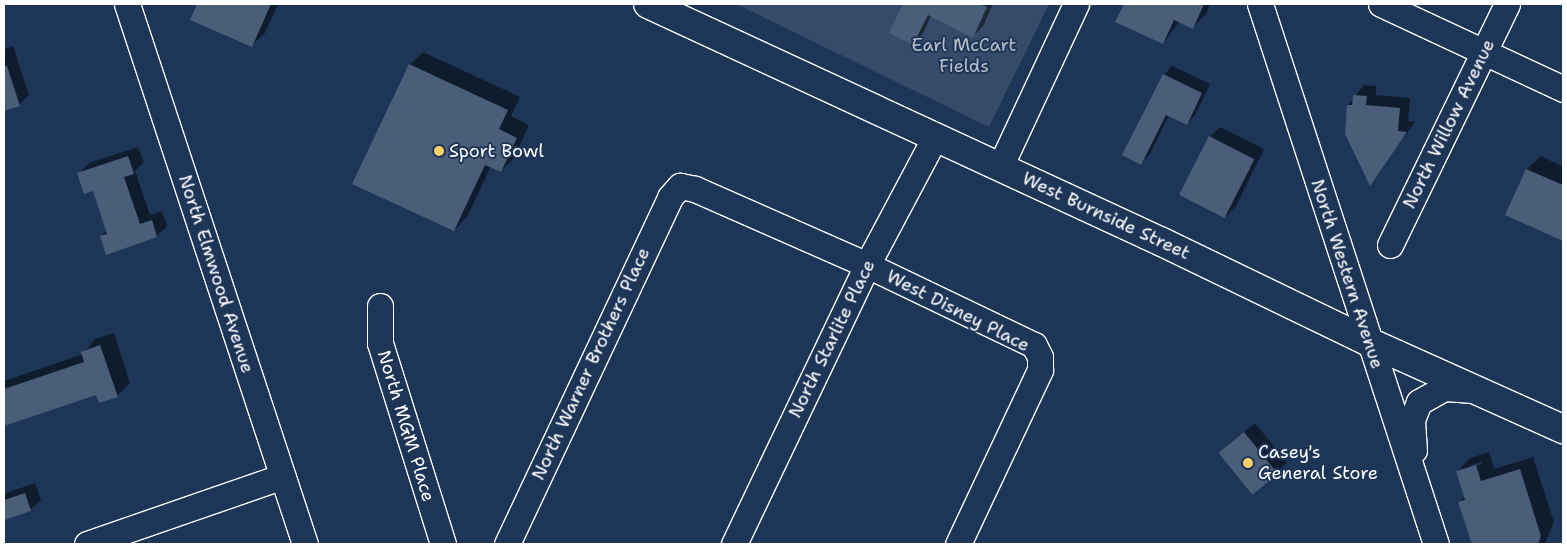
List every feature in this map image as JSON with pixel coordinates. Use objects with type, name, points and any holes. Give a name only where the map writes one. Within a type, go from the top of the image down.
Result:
[{"type":"main road","name":"West Burnside Street","points":[[648,4],[1000,167],[1369,342],[1563,429]]},
{"type":"street","name":"North Elmwood Avenue","points":[[127,4],[305,544]]},
{"type":"street","points":[[1000,167],[1076,4]]},
{"type":"street","name":"North Western Avenue","points":[[1260,4],[1436,544]]},
{"type":"street","points":[[1381,4],[1563,89]]},
{"type":"street","name":"North Willow Avenue","points":[[1390,245],[1507,4]]},
{"type":"street","name":"North Starlite Place","points":[[734,544],[867,265],[934,137]]},
{"type":"street","name":"West Disney Place","points":[[680,186],[694,189],[867,265],[1034,345],[1040,357],[1040,370],[958,544]]},
{"type":"street","name":"North Warner Brothers Place","points":[[507,544],[670,197],[680,186]]},
{"type":"street","name":"North MGM Place","points":[[380,306],[380,343],[443,544]]},
{"type":"street","points":[[1418,490],[1412,420],[1419,402],[1444,388],[1454,386],[1482,392]]},
{"type":"street","points":[[87,544],[283,476]]},
{"type":"green space","name":"Earl McCart Fields","points":[[736,4],[1049,4],[989,127]]},
{"type":"building","points":[[197,4],[271,4],[252,47],[190,20]]},
{"type":"building","points":[[903,4],[979,4],[987,7],[973,38],[928,15],[913,45],[889,33]]},
{"type":"building","points":[[1124,4],[1204,4],[1193,29],[1174,20],[1163,44],[1115,22]]},
{"type":"building","name":"Sport Bowl","points":[[409,64],[508,110],[499,129],[517,138],[501,172],[485,165],[454,231],[352,184]]},
{"type":"building","points":[[4,66],[7,66],[20,106],[4,111]]},
{"type":"building","points":[[1163,74],[1202,93],[1187,125],[1166,115],[1141,165],[1122,155]]},
{"type":"building","points":[[1353,95],[1367,96],[1366,105],[1400,108],[1398,131],[1407,132],[1370,186],[1345,134],[1347,105],[1352,105]]},
{"type":"building","points":[[1209,136],[1254,159],[1224,218],[1179,195]]},
{"type":"building","points":[[128,156],[134,174],[124,177],[140,224],[152,220],[157,237],[106,255],[100,236],[107,234],[93,191],[84,194],[77,173]]},
{"type":"building","points":[[1526,169],[1563,185],[1563,241],[1505,215]]},
{"type":"building","points":[[100,345],[118,397],[99,403],[96,395],[4,426],[4,389],[84,362],[81,352]]},
{"type":"building","name":"Casey's General Store","points":[[1244,432],[1278,474],[1252,495],[1218,453]]},
{"type":"building","points":[[1476,465],[1481,481],[1520,469],[1541,536],[1538,544],[1472,544],[1458,502],[1465,500],[1456,471]]},
{"type":"building","points":[[25,493],[31,511],[4,520],[4,500]]},
{"type":"place","name":"Sport Bowl","points":[[439,151]]},
{"type":"place","name":"Casey's General Store","points":[[1248,463]]}]
